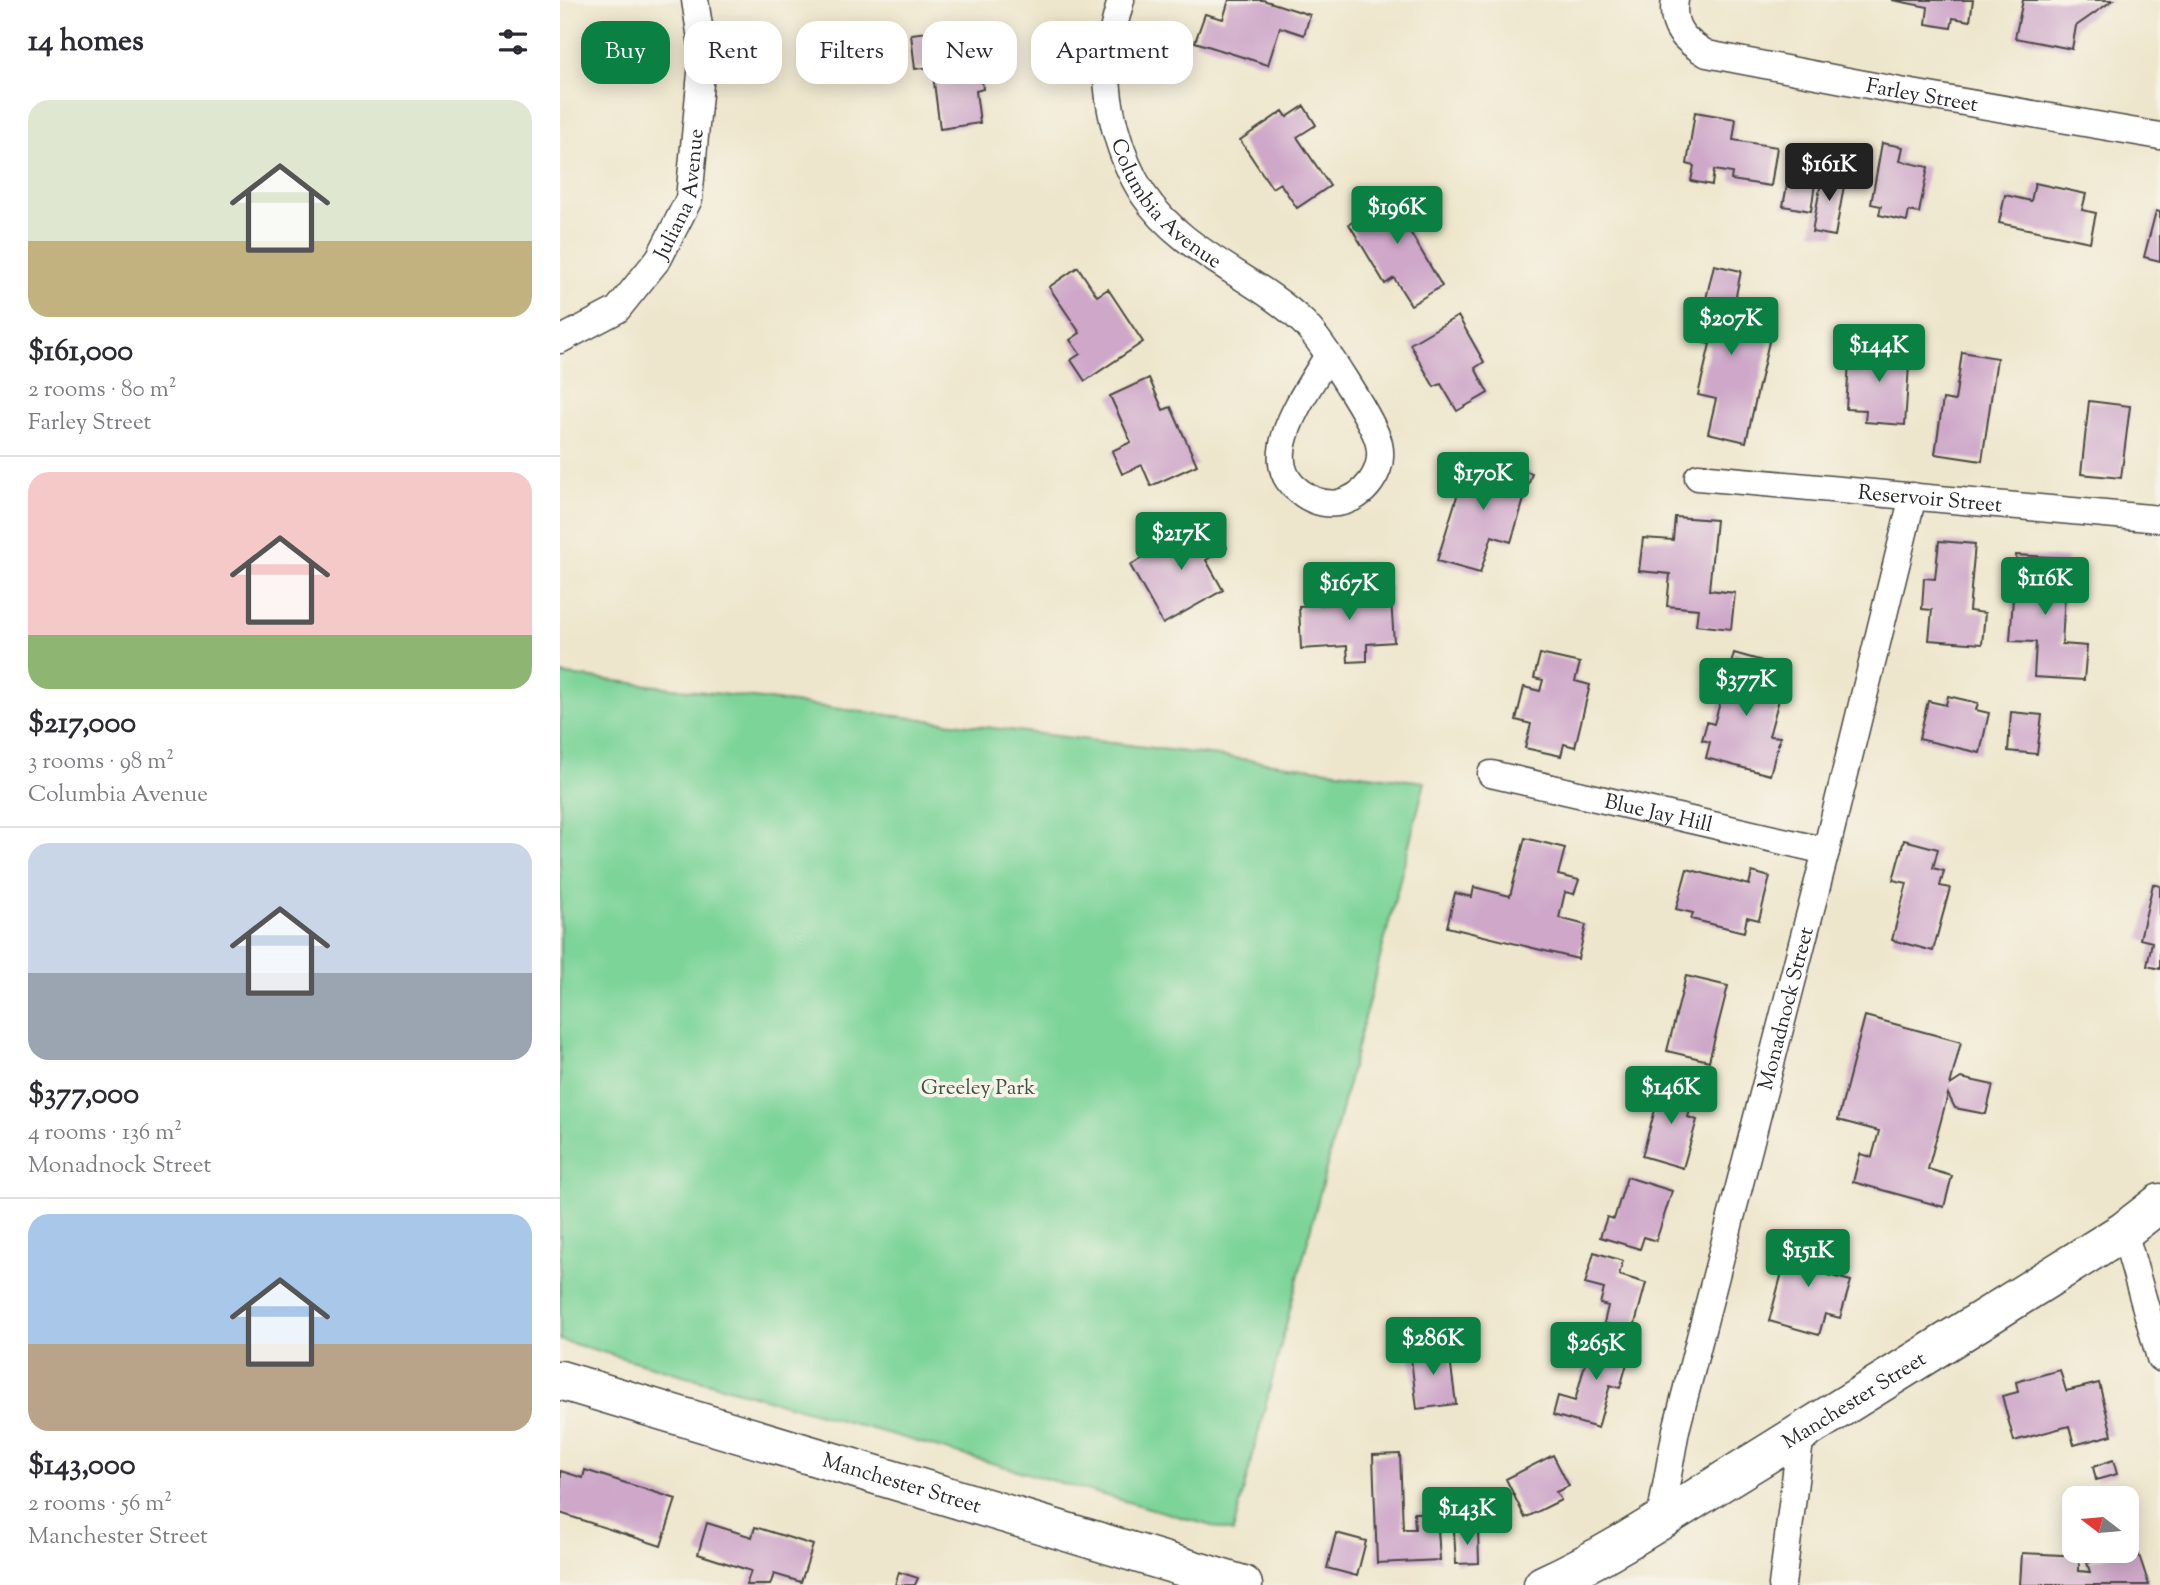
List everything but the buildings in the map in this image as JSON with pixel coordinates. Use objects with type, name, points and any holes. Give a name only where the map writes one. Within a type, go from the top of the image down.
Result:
[{"type":"street","name":"Juliana Avenue","points":[[560,340],[617,310],[659,258],[689,199],[703,52],[695,0]]},
{"type":"street","name":"Columbia Avenue","points":[[1121,0],[1108,59],[1110,98],[1117,134],[1128,166],[1143,194],[1174,229],[1218,262],[1264,291],[1305,324],[1328,355],[1373,428],[1379,444],[1380,461],[1375,476],[1365,489],[1353,498],[1338,503],[1322,503],[1295,489],[1286,476],[1281,461],[1281,445],[1287,429],[1328,355]]},
{"type":"street","name":"Farley Street","points":[[1675,0],[1677,28],[1688,42],[1707,54],[2160,136]]},
{"type":"street","name":"Reservoir Street","points":[[1698,477],[2160,519]]},
{"type":"street","name":"Monadnock Street","points":[[1660,1520],[1676,1430],[1826,851],[1913,496]]},
{"type":"street","name":"Blue Jay Hill","points":[[1491,774],[1826,851]]},
{"type":"street","name":"Manchester Street","points":[[1543,1585],[1572,1572],[1801,1433],[2124,1231],[2160,1203]]},
{"type":"street","points":[[2124,1231],[2160,1358]]},
{"type":"street","name":"Manchester Street","points":[[560,1380],[1192,1578],[1243,1585]]},
{"type":"street","points":[[1782,1585],[1801,1433]]},
{"type":"green space","name":"Greeley Park","points":[[560,674],[1425,782],[1233,1532],[560,1340]]}]
